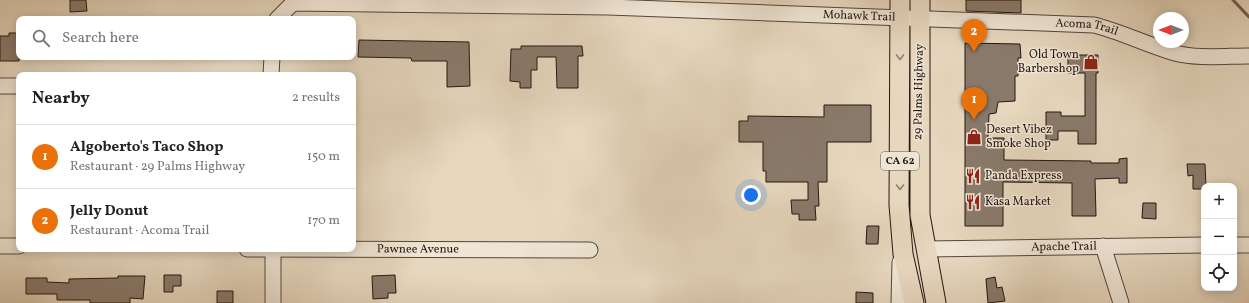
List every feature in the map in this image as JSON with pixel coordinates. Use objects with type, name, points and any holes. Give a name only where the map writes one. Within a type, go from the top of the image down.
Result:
[{"type":"main road","name":"29 Palms Highway","points":[[920,0],[918,182],[920,215],[925,249],[936,303]]},
{"type":"main road","name":"29 Palms Highway","points":[[900,9],[900,223],[904,254],[914,303]]},
{"type":"street","name":"Mohawk Trail","points":[[280,16],[293,3],[900,9],[920,19]]},
{"type":"street","name":"Acoma Trail","points":[[920,19],[1094,25],[1112,29],[1177,54],[1202,56],[1249,56]]},
{"type":"street","points":[[271,72],[272,60]]},
{"type":"street","points":[[0,86],[16,86]]},
{"type":"street","points":[[899,303],[900,223]]},
{"type":"street","name":"Apache Trail","points":[[925,249],[1201,245]]},
{"type":"street","points":[[1237,245],[1249,245]]},
{"type":"street","points":[[0,246],[16,246]]},
{"type":"street","points":[[1103,246],[1121,303]]},
{"type":"street","name":"Pawnee Avenue","points":[[356,249],[590,250]]},
{"type":"street","points":[[273,252],[273,303]]},
{"type":"building","points":[[70,0],[86,0],[87,11],[70,12]]},
{"type":"building","points":[[966,0],[1021,0],[1021,13],[966,11]]},
{"type":"building","points":[[9,33],[16,33],[16,60],[19,61],[0,61],[0,36],[9,36]]},
{"type":"building","points":[[359,40],[469,42],[470,86],[447,87],[447,61],[412,61],[411,58],[358,57]]},
{"type":"building","points":[[965,43],[1020,44],[1021,58],[1018,58],[1018,76],[1015,76],[1015,101],[998,102],[996,113],[989,114],[988,138],[1004,138],[1004,160],[1091,161],[1091,163],[1119,163],[1119,159],[1127,158],[1127,183],[1119,183],[1119,178],[1095,179],[1096,216],[1072,216],[1072,183],[1003,182],[1003,226],[965,226]]},
{"type":"building","points":[[521,46],[582,46],[583,56],[578,56],[578,88],[557,88],[556,57],[537,57],[537,70],[531,70],[531,88],[520,88],[520,82],[510,81],[511,49],[521,49]]},
{"type":"building","points":[[1068,55],[1098,55],[1098,73],[1096,73],[1096,144],[1078,144],[1078,131],[1058,131],[1058,140],[1046,140],[1046,112],[1061,112],[1061,116],[1085,116],[1085,73],[1068,73]]},
{"type":"building","points":[[824,105],[871,105],[871,142],[827,142],[827,182],[818,182],[819,206],[815,206],[816,220],[799,220],[799,214],[792,214],[791,200],[808,200],[808,182],[766,182],[766,171],[763,171],[763,142],[739,142],[739,121],[748,121],[748,116],[824,117]]},
{"type":"building","points":[[1187,164],[1205,164],[1206,183],[1201,183],[1201,189],[1193,189],[1193,175],[1188,176]]},
{"type":"building","points":[[1143,203],[1156,203],[1156,219],[1142,218]]},
{"type":"building","points":[[867,226],[879,226],[878,244],[866,244]]},
{"type":"building","points":[[164,275],[181,275],[181,286],[173,286],[173,292],[164,292]]},
{"type":"building","points":[[395,275],[396,293],[388,293],[388,298],[373,299],[372,276]]},
{"type":"building","points":[[118,276],[145,276],[143,299],[130,298],[130,303],[90,303],[90,300],[57,300],[57,294],[26,294],[26,278],[47,278],[47,282],[69,283],[69,279],[118,278]]},
{"type":"building","points":[[995,277],[997,288],[1002,287],[1005,301],[988,303],[986,279]]},
{"type":"building","points":[[217,291],[233,291],[233,303],[217,303]]},
{"type":"building","points":[[856,292],[873,293],[873,303],[856,303]]},
{"type":"waterway","points":[[1233,0],[1249,17]]},
{"type":"place","name":"Jelly Donut","points":[[974,52]]},
{"type":"place","name":"Old Town Barbershop","points":[[1091,62]]},
{"type":"place","name":"Algoberto's Taco Shop","points":[[974,120]]},
{"type":"place","name":"Desert Vibez Smoke Shop","points":[[974,137]]},
{"type":"place","name":"Panda Express","points":[[973,176]]},
{"type":"place","name":"Kasa Market","points":[[973,202]]}]
